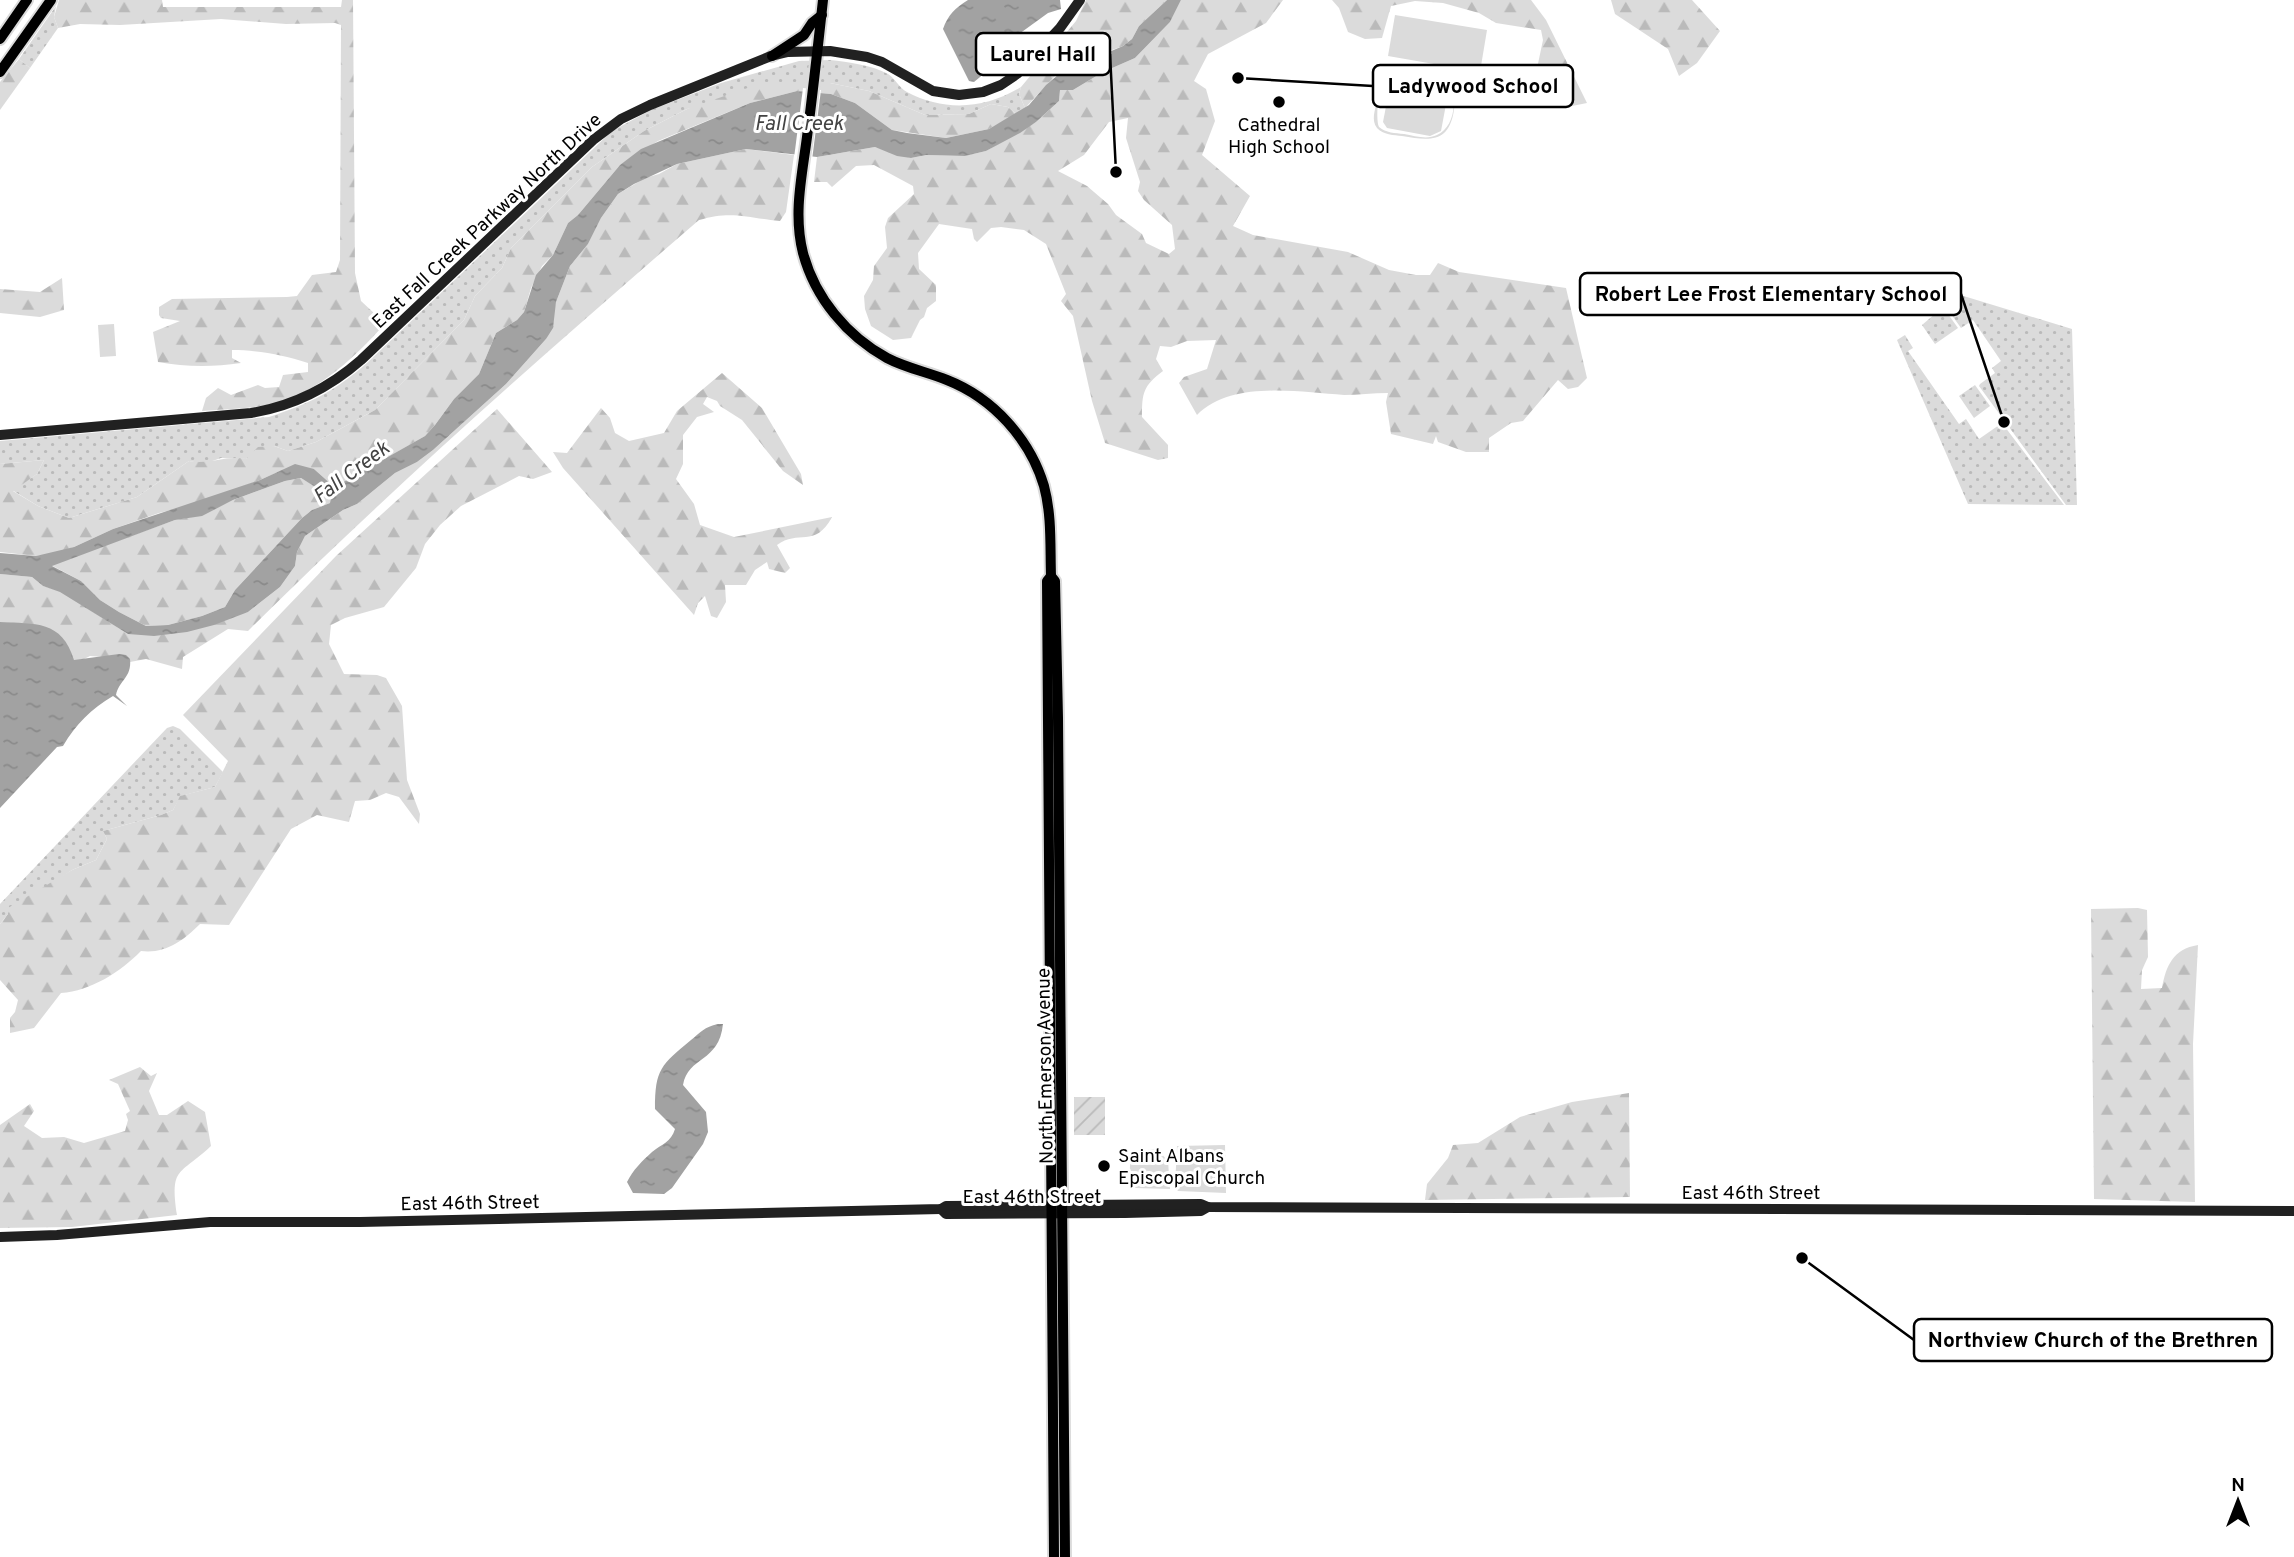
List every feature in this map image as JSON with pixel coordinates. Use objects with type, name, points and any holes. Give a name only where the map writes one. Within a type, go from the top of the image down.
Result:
[{"type":"main road","points":[[0,39],[27,0]]},
{"type":"main road","points":[[0,72],[51,0]]},
{"type":"main road","name":"North Emerson Avenue","points":[[823,0],[798,212],[802,248],[813,278],[824,299],[844,325],[871,348],[904,366],[959,385],[987,403],[1012,427],[1030,453],[1044,488],[1050,522],[1047,674],[1065,1557]]},
{"type":"main road","name":"East Fall Creek Parkway North Drive","points":[[0,435],[251,413],[279,407],[314,394],[361,360],[608,128],[650,105],[772,56],[795,51],[817,51],[875,59],[922,86],[940,93],[977,93],[996,88],[1017,74],[1066,21],[1080,0]]},
{"type":"main road","points":[[772,56],[804,36],[812,23],[822,15]]},
{"type":"main road","name":"East 46th Street","points":[[0,1237],[210,1222],[360,1222],[941,1209],[946,1206],[1201,1211],[1208,1207],[2294,1211]]},
{"type":"main road","name":"North Emerson Avenue","points":[[1054,1557],[1057,1209]]},
{"type":"green space","points":[[59,0],[162,0],[163,7],[341,7],[342,0],[353,0],[355,273],[361,301],[375,314],[393,315],[352,358],[321,382],[286,400],[267,405],[202,411],[206,398],[218,388],[231,395],[258,385],[265,388],[279,387],[283,375],[308,372],[308,363],[270,354],[232,350],[232,358],[241,363],[200,366],[158,362],[153,332],[180,321],[161,318],[159,315],[159,307],[172,299],[297,296],[312,275],[336,272],[340,260],[341,25],[221,19],[120,25],[80,24],[58,28],[54,17]]},
{"type":"green space","points":[[1086,0],[1167,0],[1139,26],[1132,39],[1123,46],[1077,63],[1055,76],[1025,108],[1019,94],[1021,87],[1076,21]]},
{"type":"green space","points":[[1181,0],[1283,0],[1266,23],[1208,54],[1194,81],[1206,89],[1215,121],[1202,155],[1250,196],[1233,226],[1253,235],[1348,252],[1389,270],[1430,275],[1438,263],[1459,272],[1566,288],[1587,378],[1578,387],[1568,389],[1558,380],[1523,421],[1511,423],[1489,438],[1489,452],[1466,452],[1438,442],[1436,436],[1433,444],[1391,434],[1386,402],[1388,393],[1247,393],[1212,404],[1197,415],[1179,383],[1184,377],[1207,369],[1216,340],[1187,341],[1171,347],[1160,346],[1156,359],[1163,371],[1148,386],[1143,396],[1142,409],[1142,417],[1168,445],[1168,458],[1158,460],[1105,443],[1092,401],[1073,316],[1061,301],[1066,294],[1046,244],[1024,230],[991,228],[977,242],[972,229],[939,224],[918,253],[919,269],[936,285],[936,301],[927,308],[911,338],[893,340],[871,326],[864,296],[873,280],[874,266],[887,248],[885,227],[888,218],[914,194],[913,186],[874,165],[856,166],[832,187],[827,182],[814,182],[817,157],[875,147],[911,158],[926,155],[965,156],[986,151],[1036,122],[1059,101],[1060,90],[1073,90],[1103,72],[1135,58],[1170,22]],"holes":[[[1128,118],[1126,138],[1140,182],[1138,191],[1144,200],[1172,225],[1175,249],[1169,254],[1146,243],[1142,234],[1116,215],[1108,204],[1087,186],[1058,171],[1084,155],[1109,122]]]},
{"type":"green space","points":[[1332,0],[1531,0],[1546,20],[1587,103],[1562,108],[1520,103],[1532,92],[1543,40],[1541,30],[1496,23],[1479,13],[1443,3],[1415,1],[1391,6],[1382,38],[1365,39],[1348,32],[1339,8]]},
{"type":"green space","points":[[1611,0],[1692,0],[1720,31],[1697,63],[1679,76],[1668,49],[1615,14]]},
{"type":"green space","points":[[56,6],[54,17],[58,28],[30,68],[19,59]]},
{"type":"green space","points":[[1395,15],[1487,30],[1480,72],[1388,56]]},
{"type":"green space","points":[[19,59],[30,68],[0,110],[0,82]]},
{"type":"green space","points":[[830,60],[875,68],[890,76],[907,92],[936,103],[950,105],[979,104],[1021,87],[1019,94],[1025,108],[1016,114],[1008,107],[991,104],[969,114],[925,115],[869,91],[830,83],[687,109],[644,131],[592,167],[511,248],[502,268],[475,296],[464,320],[375,410],[316,442],[288,451],[274,446],[246,459],[221,458],[204,464],[189,461],[137,497],[69,518],[38,506],[12,490],[37,474],[44,460],[0,464],[0,441],[269,417],[322,396],[368,362],[612,131],[651,110],[721,83],[799,61]]},
{"type":"green space","points":[[1381,64],[1483,80],[1483,82],[1444,76],[1453,88],[1455,96],[1454,110],[1448,129],[1443,134],[1429,139],[1392,135],[1379,130],[1374,122],[1380,82],[1383,74],[1389,67]],"holes":[[[1389,69],[1424,71],[1446,81],[1454,106],[1449,123],[1437,135],[1421,137],[1379,127],[1379,91],[1383,77]]]},
{"type":"green space","points":[[1393,70],[1439,79],[1449,88],[1441,131],[1430,136],[1387,128],[1383,122]]},
{"type":"green space","points":[[762,83],[830,83],[869,91],[925,115],[969,114],[991,104],[1008,107],[1016,114],[989,129],[946,138],[892,130],[855,103],[831,94],[797,91],[750,103],[658,141],[620,165],[578,215],[568,223],[553,255],[542,266],[531,288],[524,312],[517,320],[496,333],[479,374],[454,399],[425,436],[341,484],[332,485],[314,469],[280,471],[195,504],[113,529],[52,554],[36,556],[0,552],[0,464],[44,460],[37,474],[13,491],[38,506],[69,518],[137,497],[189,461],[246,459],[258,447],[274,446],[288,451],[316,442],[375,410],[464,320],[475,296],[502,268],[511,248],[592,167],[644,131],[687,109]]},
{"type":"green space","points":[[746,149],[794,155],[786,212],[780,221],[730,215],[699,220],[470,422],[248,631],[228,629],[183,657],[182,669],[146,659],[130,662],[130,659],[90,656],[80,661],[74,660],[38,625],[0,622],[0,574],[32,577],[43,586],[60,591],[128,634],[248,612],[280,587],[295,566],[297,552],[305,536],[343,510],[357,504],[395,473],[433,450],[506,384],[546,339],[570,266],[588,244],[601,218],[618,194],[677,164]]},
{"type":"green space","points":[[62,278],[64,310],[40,317],[0,313],[0,289],[40,292]]},
{"type":"green space","points":[[1957,294],[2072,329],[2077,505],[2066,505],[1979,386],[1995,373],[1992,368],[2001,361],[1973,320],[1961,328],[1946,307]]},
{"type":"green space","points":[[1943,307],[1958,328],[1935,344],[1922,325]]},
{"type":"green space","points":[[114,324],[116,356],[100,357],[98,325]]},
{"type":"green space","points":[[1905,335],[1913,348],[1908,351],[1959,424],[1966,419],[1979,439],[2002,423],[2064,505],[1968,504],[1897,340]]},
{"type":"green space","points":[[722,373],[762,408],[801,474],[803,485],[783,471],[742,420],[720,406],[717,401],[707,397],[703,404],[714,412],[697,417],[683,435],[683,464],[676,479],[694,504],[700,525],[734,537],[832,517],[819,533],[792,538],[777,545],[790,568],[785,573],[769,569],[767,562],[755,570],[746,585],[725,585],[726,602],[717,618],[711,616],[705,596],[698,603],[694,615],[563,468],[553,452],[567,453],[601,408],[610,418],[615,433],[629,441],[664,433],[677,411]]},
{"type":"green space","points":[[1975,385],[1990,406],[1974,418],[1959,396]]},
{"type":"green space","points":[[497,409],[552,472],[533,479],[519,476],[461,506],[440,525],[425,544],[416,568],[384,607],[345,618],[331,625],[329,644],[344,674],[377,675],[386,678],[402,706],[407,780],[420,814],[419,824],[399,797],[386,793],[370,800],[355,801],[349,822],[317,815],[291,829],[229,925],[200,924],[173,945],[158,950],[141,951],[104,979],[83,989],[61,993],[34,1028],[10,1033],[10,1018],[15,1012],[18,1000],[0,980],[0,924],[8,914],[8,908],[72,870],[96,860],[107,839],[103,831],[161,815],[173,810],[180,796],[215,787],[228,761],[183,715],[336,556]]},
{"type":"green space","points":[[301,478],[331,496],[330,503],[312,510],[302,518],[235,590],[225,607],[202,616],[168,625],[146,626],[100,600],[81,581],[51,565],[175,520],[202,515],[233,500],[285,481]]},
{"type":"green space","points":[[173,726],[180,729],[223,772],[215,787],[181,796],[173,810],[161,815],[103,831],[107,839],[96,860],[72,870],[8,914],[0,924],[0,904],[167,728]]},
{"type":"green space","points":[[2091,909],[2147,910],[2148,957],[2142,970],[2141,989],[2162,988],[2172,960],[2182,950],[2198,945],[2193,1044],[2195,1202],[2094,1199]]},
{"type":"green space","points":[[140,1067],[151,1076],[157,1073],[149,1091],[159,1115],[167,1115],[188,1101],[205,1112],[211,1146],[179,1173],[175,1188],[177,1215],[72,1227],[0,1228],[0,1125],[30,1104],[34,1111],[24,1126],[42,1138],[64,1137],[84,1143],[125,1131],[128,1120],[126,1114],[130,1111],[118,1084],[109,1080]]},
{"type":"green space","points":[[1629,1093],[1630,1197],[1425,1200],[1427,1184],[1448,1158],[1453,1145],[1478,1143],[1520,1117],[1572,1102]]},
{"type":"green space","points":[[1074,1097],[1105,1097],[1105,1135],[1074,1135]]},
{"type":"green space","points":[[1225,1145],[1226,1193],[1178,1191],[1175,1187],[1177,1146]]},
{"type":"green space","points":[[1157,1149],[1168,1161],[1170,1189],[1135,1188],[1129,1181],[1131,1151]]},
{"type":"water","points":[[968,0],[1060,0],[1061,9],[1048,13],[1019,34],[1003,58],[974,82],[969,81],[943,29],[952,12]]},
{"type":"water","name":"Fall Creek","points":[[1167,0],[1181,0],[1170,22],[1135,58],[1103,72],[1073,90],[1060,90],[1059,101],[1036,122],[986,151],[965,156],[926,155],[911,158],[897,156],[875,147],[817,157],[746,149],[677,164],[618,194],[601,218],[588,244],[570,266],[556,302],[553,328],[546,339],[506,384],[433,450],[395,473],[357,504],[343,510],[305,536],[297,552],[295,566],[280,587],[248,612],[187,632],[154,636],[128,634],[60,592],[43,586],[32,577],[0,574],[0,553],[36,556],[74,547],[113,529],[260,480],[295,464],[314,469],[332,485],[340,484],[425,436],[454,399],[479,374],[496,333],[517,320],[524,312],[536,275],[553,255],[568,223],[578,215],[620,165],[641,149],[750,103],[797,91],[831,94],[855,103],[892,130],[907,133],[946,138],[989,129],[1029,105],[1046,85],[1065,69],[1090,55],[1109,52],[1123,46],[1132,39],[1139,26]],"holes":[[[301,478],[331,497],[330,503],[312,510],[302,518],[235,590],[225,607],[168,625],[146,626],[100,600],[81,581],[52,566],[175,520],[202,516],[233,500],[285,481]]]},
{"type":"water","points":[[0,622],[36,624],[55,631],[69,647],[74,660],[119,654],[130,659],[130,665],[116,695],[127,706],[113,696],[98,706],[79,724],[63,746],[57,747],[0,808]]},
{"type":"water","points":[[723,1024],[716,1046],[691,1069],[683,1085],[706,1112],[708,1132],[703,1144],[672,1188],[664,1194],[633,1193],[627,1182],[632,1174],[648,1155],[669,1140],[675,1129],[655,1109],[658,1076],[666,1062],[700,1032]]},
{"type":"pier","points":[[803,88],[821,90],[812,160],[794,158]]},
{"type":"place","name":"Ladywood School","points":[[1238,78]]},
{"type":"place","name":"Cathedral High School","points":[[1279,102]]},
{"type":"place","name":"Laurel Hall","points":[[1116,172]]},
{"type":"place","name":"Robert Lee Frost Elementary School","points":[[2004,422]]},
{"type":"place","name":"Saint Albans Episcopal Church","points":[[1104,1166]]},
{"type":"place","name":"Northview Church of the Brethren","points":[[1802,1258]]}]
